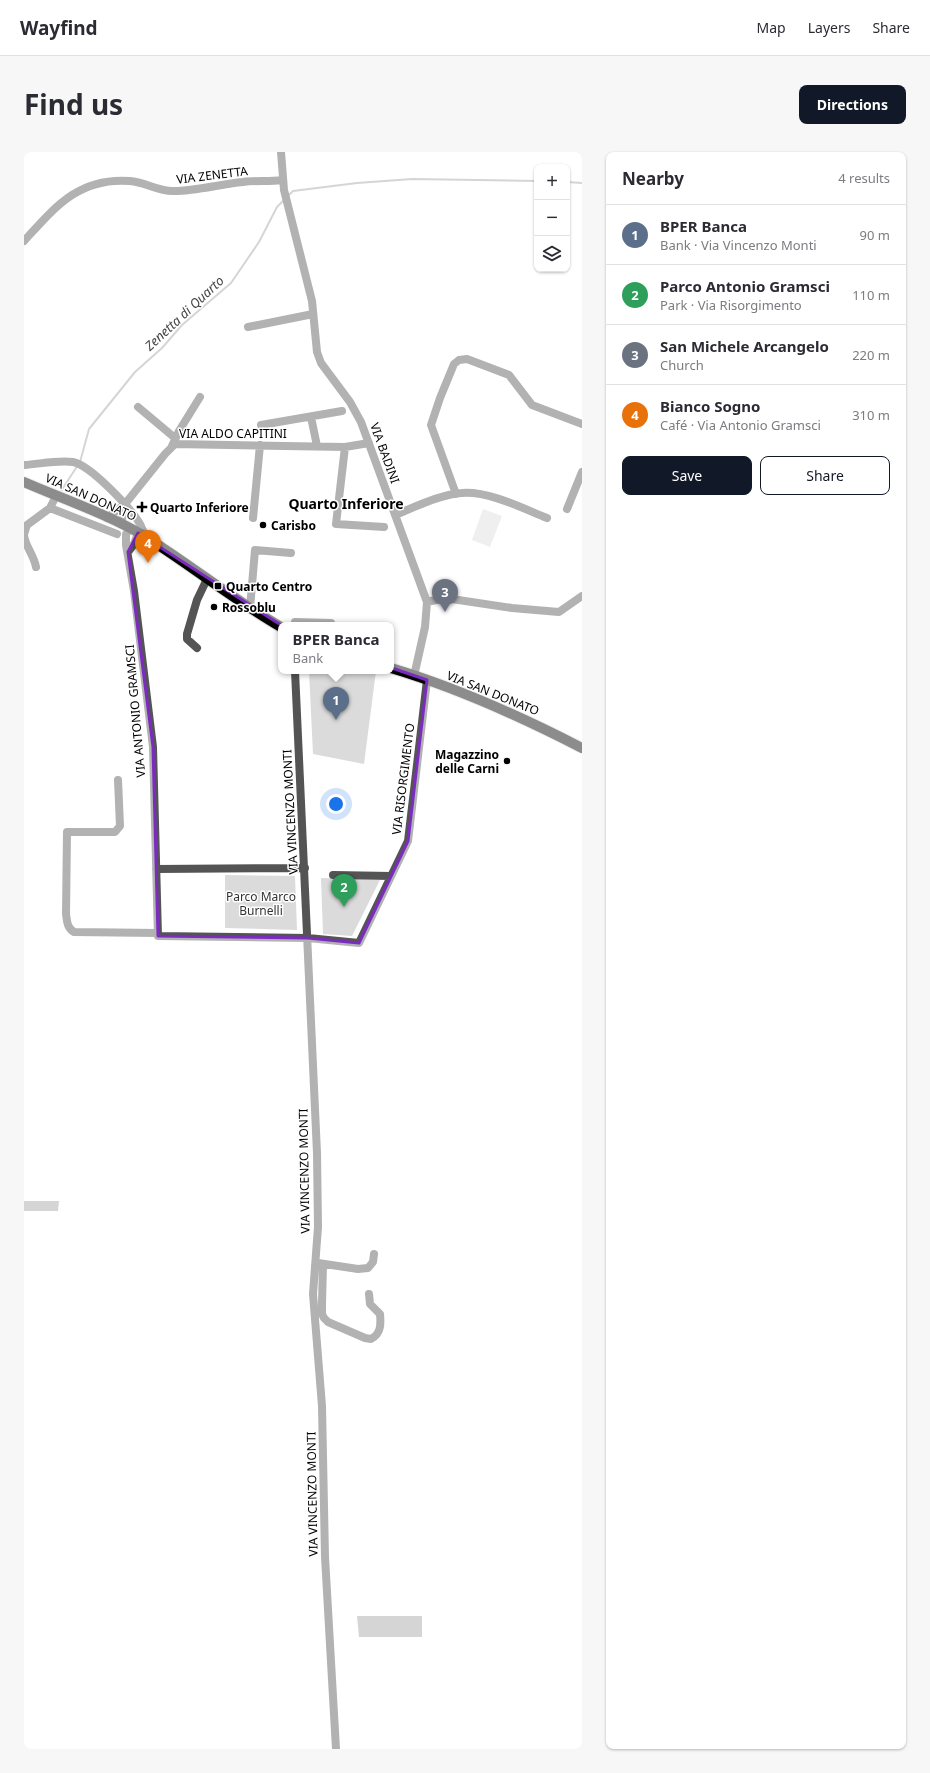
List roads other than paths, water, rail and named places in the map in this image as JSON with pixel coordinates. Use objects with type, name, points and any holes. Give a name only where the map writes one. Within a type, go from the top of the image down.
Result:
[{"type":"main road","name":"VIA SAN DONATO","points":[[24,482],[107,518],[207,579],[278,625]]},
{"type":"main road","name":"VIA SAN DONATO","points":[[394,669],[473,696],[510,712],[582,748]]},
{"type":"street","name":"VIA BADINI","points":[[281,152],[284,194],[306,279],[313,314],[317,352],[321,363],[350,402],[361,422],[427,602],[425,627],[414,676]]},
{"type":"street","name":"VIA ZENETTA","points":[[24,241],[70,195],[86,186],[111,181],[131,181],[173,191],[244,182],[270,182],[282,180]]},
{"type":"street","points":[[248,327],[313,314]]},
{"type":"street","points":[[456,494],[431,425],[454,364],[459,360],[467,359],[509,375],[532,405],[582,424]]},
{"type":"street","points":[[138,407],[173,442],[200,397]]},
{"type":"street","points":[[261,426],[342,411]]},
{"type":"street","points":[[311,417],[317,446]]},
{"type":"street","name":"VIA ALDO CAPITINI","points":[[125,504],[173,442],[178,444],[345,447],[369,443]]},
{"type":"street","points":[[253,518],[260,445]]},
{"type":"street","points":[[345,447],[336,524],[384,527]]},
{"type":"street","name":"VIA SAN DONATO","points":[[24,465],[62,462],[79,464],[102,482],[125,504],[139,523],[130,531]]},
{"type":"street","points":[[567,509],[582,472]]},
{"type":"street","points":[[395,515],[422,504],[462,493],[483,494],[547,518]]},
{"type":"street","points":[[36,567],[34,558],[24,540],[24,534],[27,525],[50,508],[56,496]]},
{"type":"street","points":[[107,518],[125,504]]},
{"type":"street","name":"VIA ANTONIO GRAMSCI","points":[[125,504],[134,544],[128,552],[144,666],[153,747],[158,936],[308,938]]},
{"type":"street","points":[[50,508],[130,531]]},
{"type":"street","points":[[250,608],[255,550],[291,552]]},
{"type":"street","points":[[197,648],[187,639],[187,634],[197,600],[207,579]]},
{"type":"street","points":[[427,602],[445,598],[512,608],[559,612],[582,596]]},
{"type":"street","name":"VIA VINCENZO MONTI","points":[[295,674],[305,868],[318,1198],[318,1285],[325,1557],[336,1749]]},
{"type":"street","name":"VIA RISORGIMENTO","points":[[308,938],[359,943],[408,841],[427,680]]},
{"type":"street","name":"VIA ANTONIO GRAMSCI","points":[[118,780],[120,826],[115,832],[67,832],[67,924],[74,932],[158,933]]},
{"type":"street","points":[[156,869],[305,868]]},
{"type":"street","points":[[333,875],[391,876]]},
{"type":"street","points":[[319,1264],[339,1265],[358,1269],[368,1268],[373,1262],[374,1254]]},
{"type":"street","points":[[318,1285],[322,1314],[324,1318],[328,1322],[371,1339],[376,1337],[380,1331],[381,1320],[378,1311],[370,1304],[369,1294]]},
{"type":"waterway","name":"Zenetta di Quarto","points":[[287,197],[293,191],[357,183],[412,179],[534,181]]},
{"type":"waterway","name":"Zenetta di Quarto","points":[[570,182],[582,183]]},
{"type":"waterway","name":"Zenetta di Quarto","points":[[80,462],[89,429],[135,372],[162,348],[182,325],[231,283],[259,242],[277,207],[284,200]]},
{"type":"waterway","name":"Zenetta di Quarto","points":[[61,491],[78,465]]},
{"type":"place","name":"Quarto Inferiore","points":[[142,507]]},
{"type":"place","name":"Carisbo","points":[[263,525]]},
{"type":"place","name":"Bianco Sogno","points":[[148,563]]},
{"type":"place","name":"Quarto Centro","points":[[218,586]]},
{"type":"place","name":"Rossoblu","points":[[214,607]]},
{"type":"place","name":"San Michele Arcangelo","points":[[445,612]]},
{"type":"place","name":"BPER Banca","points":[[336,720]]},
{"type":"place","name":"Magazzino delle Carni","points":[[507,761]]},
{"type":"place","name":"Parco Antonio Gramsci","points":[[344,907]]},
{"type":"district","name":"Quarto Inferiore","points":[[346,503]]},
{"type":"park label","name":"Parco Marco Burnelli","points":[[261,903]]}]
